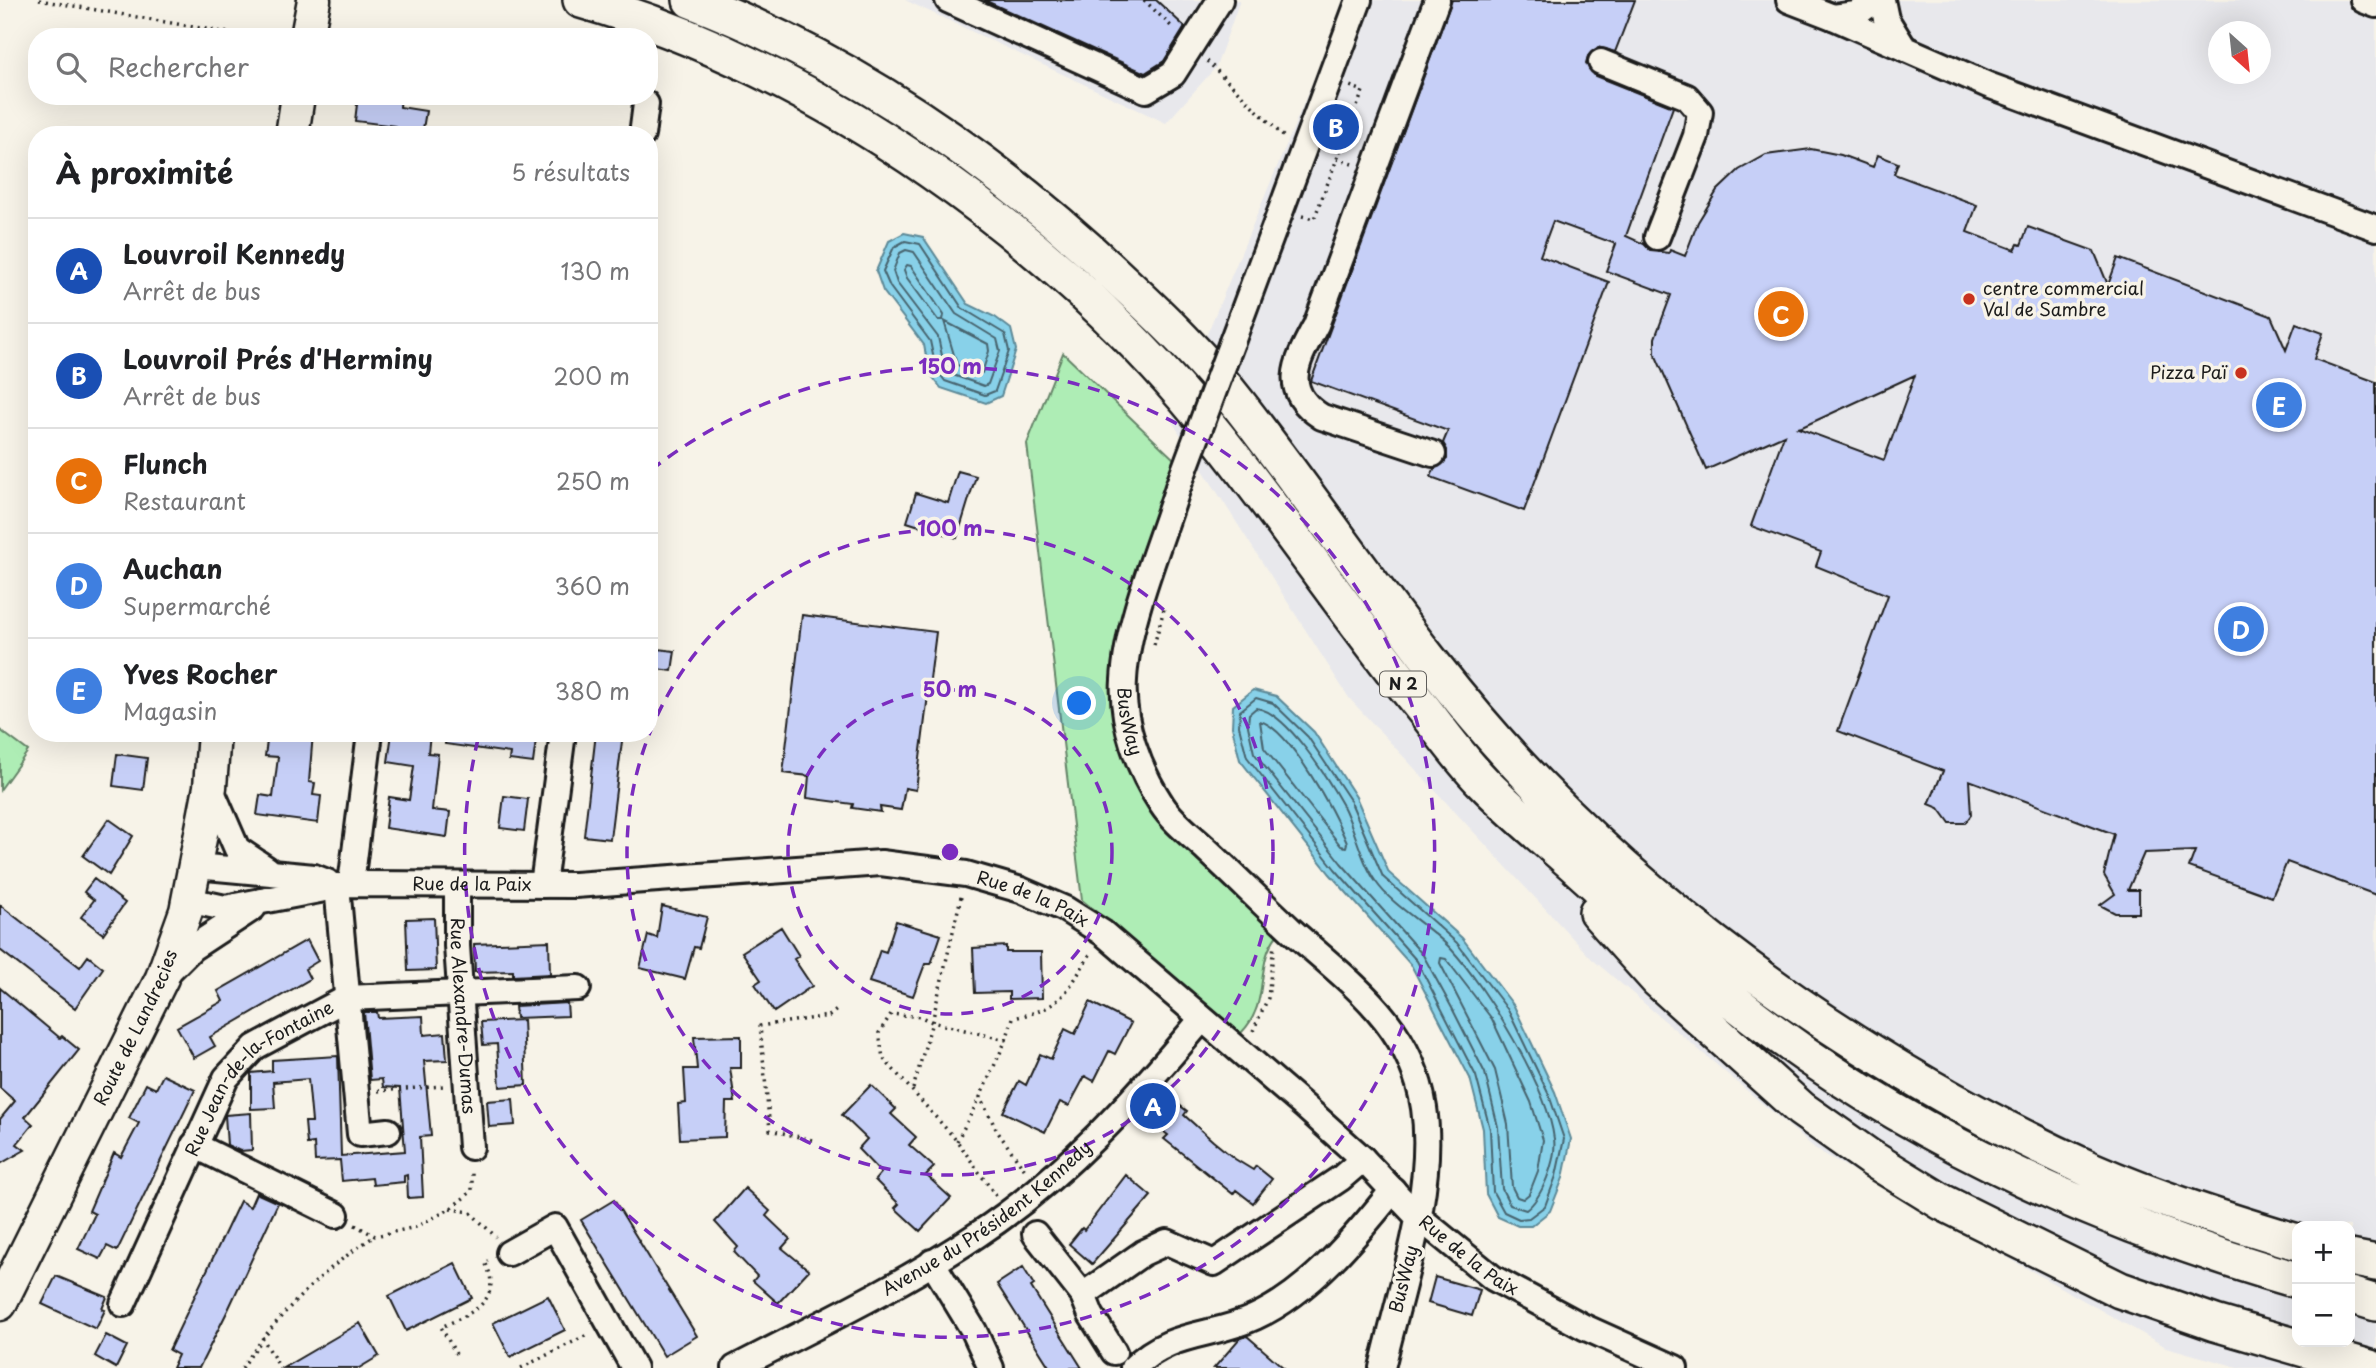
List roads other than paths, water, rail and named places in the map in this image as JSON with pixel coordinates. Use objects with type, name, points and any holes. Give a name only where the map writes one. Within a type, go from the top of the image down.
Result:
[{"type":"highway","name":"N 2","points":[[581,0],[656,28]]},
{"type":"highway","name":"N 2","points":[[691,0],[759,29],[823,61],[937,130],[1031,198],[1107,267],[1183,338],[1238,402],[1366,580],[1444,678],[1530,777],[1599,845],[1704,934],[1807,1010],[1892,1066],[1976,1113],[2096,1172],[2292,1240]]},
{"type":"highway","name":"N 2","points":[[658,29],[723,53],[814,98],[908,154],[1009,229],[1154,363],[1213,431],[1338,602],[1481,780],[1675,956],[1778,1035],[1876,1099],[1963,1147],[2079,1203],[2229,1261],[2292,1279]]},
{"type":"highway","points":[[1481,780],[1658,980],[1801,1109],[1869,1157],[1942,1202],[2120,1290],[2216,1323],[2370,1368]]},
{"type":"highway","points":[[2355,1259],[2376,1264]]},
{"type":"highway","points":[[2355,1297],[2376,1303]]},
{"type":"main road","points":[[309,28],[314,1]]},
{"type":"main road","points":[[293,126],[297,105]]},
{"type":"main road","name":"Route de Landrecies","points":[[0,1304],[162,978],[188,900],[196,866],[210,786],[213,742]]},
{"type":"street","points":[[948,0],[1146,90],[1173,74],[1220,0]]},
{"type":"street","name":"BusWay","points":[[1359,0],[1291,213],[1231,342],[1178,487],[1129,644],[1123,682],[1128,722],[1139,764],[1163,807],[1291,930],[1373,1002],[1399,1038],[1414,1069],[1424,1107],[1427,1143],[1425,1177],[1414,1236],[1382,1368]]},
{"type":"street","points":[[1433,454],[1322,417],[1306,407],[1298,394],[1294,378],[1299,358],[1315,324],[1437,0]]},
{"type":"street","points":[[1789,0],[1988,85],[2376,228]]},
{"type":"street","points":[[1833,17],[1856,13],[1876,0]]},
{"type":"street","points":[[1882,0],[1886,19],[1905,48]]},
{"type":"street","points":[[2363,0],[2376,5]]},
{"type":"street","points":[[1601,62],[1687,97],[1700,112],[1696,136],[1657,237]]},
{"type":"street","points":[[643,126],[646,105]]},
{"type":"street","points":[[1311,381],[1309,357],[1315,324]]},
{"type":"street","points":[[368,742],[344,885],[347,998],[360,1134],[388,1131]]},
{"type":"street","points":[[543,885],[562,742]]},
{"type":"street","points":[[210,786],[237,849],[277,874]]},
{"type":"street","name":"Rue de la Paix","points":[[196,866],[314,877],[344,885],[543,885],[881,863],[967,874],[1065,909],[1103,933],[1363,1159],[1416,1215],[1493,1278],[1584,1328],[1675,1368]]},
{"type":"street","points":[[188,900],[225,908],[344,885]]},
{"type":"street","name":"Rue Alexandre-Dumas","points":[[457,885],[460,993],[471,1147]]},
{"type":"street","points":[[162,978],[192,948],[262,902]]},
{"type":"street","name":"Rue Jean-de-la-Fontaine","points":[[123,1304],[226,1078],[255,1047],[347,998],[578,988]]},
{"type":"street","name":"Avenue du Président Kennedy","points":[[735,1368],[932,1262],[1008,1212],[1040,1188],[1097,1137],[1142,1091],[1202,1019]]},
{"type":"street","points":[[194,1145],[336,1215]]},
{"type":"street","points":[[1083,1295],[1143,1253],[1167,1242],[1214,1263],[1341,1178],[1363,1159]]},
{"type":"street","points":[[1133,1368],[1147,1353],[1170,1340],[1253,1319],[1278,1305],[1364,1226],[1393,1190]]},
{"type":"street","points":[[509,1253],[555,1227],[634,1368]]},
{"type":"street","points":[[1035,1234],[1083,1295],[1114,1352]]},
{"type":"street","points":[[932,1262],[974,1331],[991,1368]]},
{"type":"water","points":[[904,233],[923,237],[968,304],[995,317],[1011,329],[1016,350],[1001,396],[986,403],[941,388],[929,372],[924,345],[883,291],[876,271],[889,241]]},
{"type":"water","points":[[1253,690],[1276,696],[1314,732],[1356,797],[1389,873],[1462,938],[1514,1006],[1555,1092],[1571,1139],[1563,1178],[1550,1211],[1531,1226],[1518,1226],[1498,1217],[1486,1194],[1483,1129],[1470,1078],[1411,965],[1330,874],[1240,760],[1232,727],[1233,706]]},
{"type":"place","name":"Louvroil Prés d'Herminy","points":[[1336,127]]},
{"type":"place","name":"centre commercial Val de Sambre","points":[[1969,299]]},
{"type":"place","name":"Flunch","points":[[1781,314]]},
{"type":"place","name":"Pizza Paï","points":[[2241,373]]},
{"type":"place","name":"Yves Rocher","points":[[2279,405]]},
{"type":"place","name":"Auchan","points":[[2241,629]]},
{"type":"place","name":"Louvroil Kennedy","points":[[1153,1106]]}]
